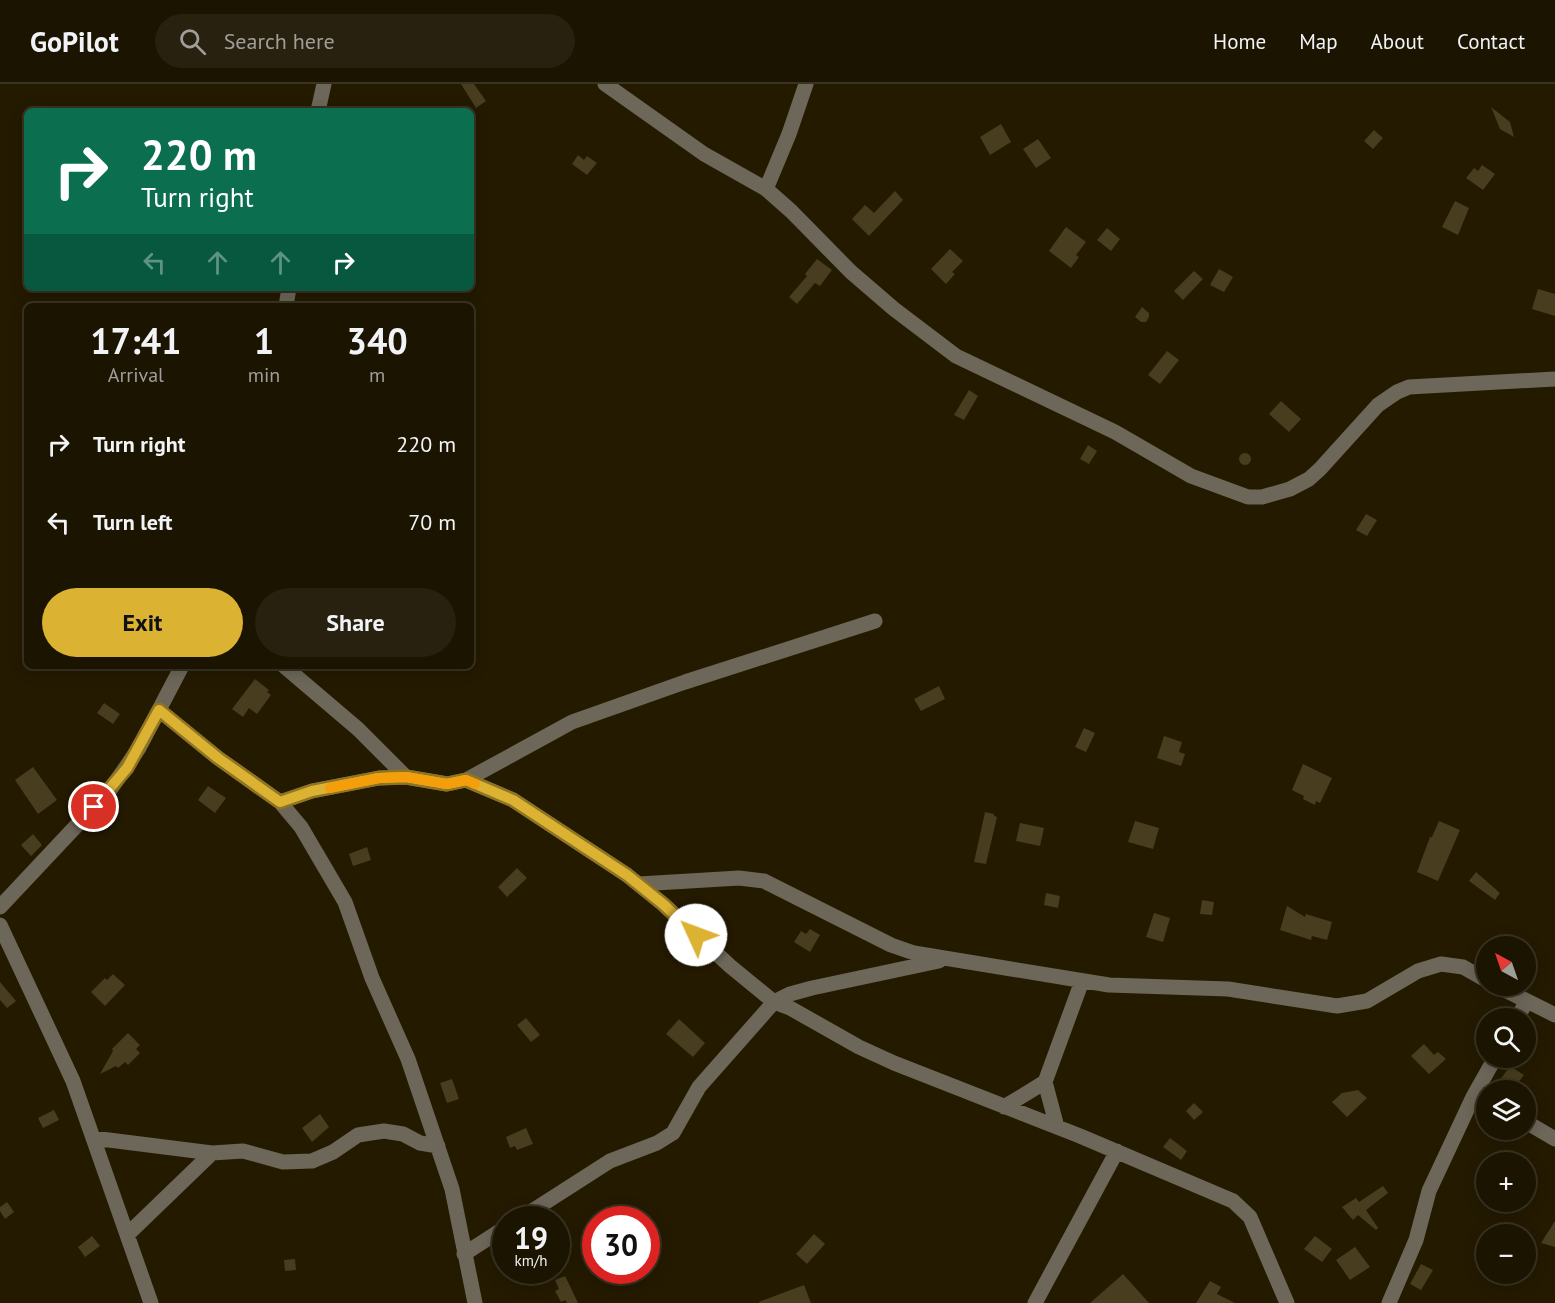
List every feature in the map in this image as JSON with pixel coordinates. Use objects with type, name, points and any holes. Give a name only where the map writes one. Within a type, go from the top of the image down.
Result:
[{"type":"street","points":[[319,108],[324,84]]},
{"type":"street","points":[[605,84],[704,154],[766,189],[791,211],[850,272],[956,356],[1115,432],[1191,476],[1248,497],[1262,497],[1290,489],[1309,479],[1320,470],[1378,405],[1409,387],[1555,379]]},
{"type":"street","points":[[766,189],[789,134],[806,84]]},
{"type":"street","points":[[280,802],[312,791],[379,778],[406,777],[447,784],[466,780],[572,723],[685,682],[875,621]]},
{"type":"street","points":[[0,907],[110,790],[133,758],[180,669]]},
{"type":"street","points":[[288,669],[358,729],[406,777]]},
{"type":"street","points":[[159,710],[218,758],[280,802],[301,827],[345,902],[372,978],[408,1059],[452,1189],[475,1303]]},
{"type":"street","points":[[466,780],[513,800],[639,884],[730,966],[774,1002],[790,1008],[859,1047],[1117,1151],[1233,1201],[1250,1217],[1287,1303]]},
{"type":"street","points":[[639,884],[739,878],[764,881],[891,945],[914,953],[1109,985],[1228,989],[1337,1006],[1367,1001],[1418,971],[1441,964],[1462,967],[1476,975]]},
{"type":"street","points":[[0,925],[73,1081],[151,1303]]},
{"type":"street","points":[[540,1206],[610,1161],[657,1143],[673,1133],[699,1087],[774,1002],[790,994],[812,988],[945,959]]},
{"type":"street","points":[[1057,1127],[1045,1082],[1082,981]]},
{"type":"street","points":[[1517,996],[1555,1016]]},
{"type":"street","points":[[1523,1008],[1527,1001]]},
{"type":"street","points":[[1004,1107],[1045,1082]]},
{"type":"street","points":[[1389,1303],[1416,1240],[1429,1191],[1476,1107]]},
{"type":"street","points":[[1536,1128],[1555,1139]]},
{"type":"street","points":[[93,1138],[212,1153],[243,1151],[283,1162],[312,1161],[333,1152],[358,1135],[384,1131],[403,1134],[420,1143],[438,1146]]},
{"type":"street","points":[[1035,1303],[1117,1151]]},
{"type":"street","points":[[127,1235],[212,1153]]},
{"type":"street","points":[[464,1254],[492,1236]]},
{"type":"building","points":[[461,84],[474,84],[486,101],[476,108]]},
{"type":"building","points":[[1491,107],[1510,122],[1514,137],[1500,129]]},
{"type":"building","points":[[1001,124],[1011,142],[990,155],[980,137]]},
{"type":"building","points":[[1374,130],[1383,138],[1373,149],[1364,141]]},
{"type":"building","points":[[1038,139],[1051,158],[1036,168],[1023,149]]},
{"type":"building","points":[[578,155],[584,160],[587,156],[597,163],[587,175],[572,164]]},
{"type":"building","points":[[1482,165],[1495,174],[1483,190],[1466,178],[1474,168],[1478,171]]},
{"type":"building","points":[[895,191],[903,200],[869,236],[852,219],[865,205],[874,213]]},
{"type":"building","points":[[1455,201],[1469,208],[1458,235],[1442,227]]},
{"type":"building","points":[[1066,227],[1086,242],[1076,255],[1079,257],[1071,268],[1049,251]]},
{"type":"building","points":[[1107,228],[1120,239],[1111,251],[1097,240]]},
{"type":"building","points":[[950,249],[963,261],[952,272],[955,274],[946,284],[931,269]]},
{"type":"building","points":[[817,259],[832,270],[820,286],[815,283],[797,304],[789,297],[807,276],[805,274]]},
{"type":"building","points":[[1219,269],[1233,277],[1224,292],[1210,285]]},
{"type":"building","points":[[1194,271],[1203,279],[1183,300],[1174,291]]},
{"type":"building","points":[[1538,289],[1555,294],[1555,316],[1532,309]]},
{"type":"building","points":[[1142,307],[1149,313],[1146,322],[1141,322],[1135,317]]},
{"type":"building","points":[[1167,351],[1179,360],[1160,384],[1148,375]]},
{"type":"building","points":[[969,390],[978,396],[964,420],[954,415]]},
{"type":"building","points":[[1281,401],[1301,419],[1289,432],[1269,414]]},
{"type":"building","points":[[1088,445],[1097,451],[1089,464],[1080,459]]},
{"type":"building","points":[[1247,453],[1251,459],[1247,465],[1243,465],[1239,457]]},
{"type":"building","points":[[1366,514],[1377,520],[1367,536],[1356,530]]},
{"type":"building","points":[[255,679],[269,690],[267,692],[271,695],[257,714],[249,708],[243,717],[232,709]]},
{"type":"building","points":[[939,686],[945,699],[921,711],[914,699]]},
{"type":"building","points":[[104,703],[120,714],[113,724],[97,713]]},
{"type":"building","points":[[1084,728],[1095,733],[1086,752],[1075,747]]},
{"type":"building","points":[[1164,736],[1182,742],[1179,752],[1185,754],[1181,766],[1157,758]]},
{"type":"building","points":[[1303,764],[1332,778],[1320,803],[1316,801],[1315,805],[1292,790]]},
{"type":"building","points":[[33,767],[57,800],[38,814],[15,780]]},
{"type":"building","points":[[208,786],[226,798],[215,813],[198,800]]},
{"type":"building","points":[[985,812],[997,817],[986,864],[974,862]]},
{"type":"building","points":[[1135,821],[1159,828],[1153,849],[1128,842]]},
{"type":"building","points":[[1439,821],[1460,830],[1438,881],[1417,872],[1430,837]]},
{"type":"building","points":[[1020,823],[1044,828],[1040,846],[1016,841]]},
{"type":"building","points":[[33,834],[42,845],[31,856],[21,845]]},
{"type":"building","points":[[367,847],[371,860],[353,866],[349,854]]},
{"type":"building","points":[[517,868],[527,878],[507,897],[498,887]]},
{"type":"building","points":[[1476,872],[1500,893],[1495,900],[1469,881]]},
{"type":"building","points":[[1046,893],[1060,896],[1058,908],[1044,905]]},
{"type":"building","points":[[1202,900],[1214,902],[1212,915],[1200,914]]},
{"type":"building","points":[[1287,906],[1305,917],[1306,914],[1332,922],[1327,940],[1312,936],[1311,940],[1280,930]]},
{"type":"building","points":[[1154,913],[1170,918],[1163,942],[1146,937]]},
{"type":"building","points":[[810,929],[820,935],[810,952],[794,942],[801,931],[806,934]]},
{"type":"building","points":[[113,974],[125,985],[105,1006],[91,992],[105,978],[107,980]]},
{"type":"building","points":[[0,982],[16,1001],[7,1008],[0,1000]]},
{"type":"building","points":[[526,1018],[540,1035],[531,1042],[517,1025]]},
{"type":"building","points":[[679,1019],[705,1043],[693,1057],[666,1034]]},
{"type":"building","points":[[128,1033],[140,1045],[136,1049],[140,1053],[128,1065],[125,1062],[118,1068],[116,1066],[100,1074],[112,1049]]},
{"type":"building","points":[[1424,1044],[1434,1055],[1438,1052],[1446,1059],[1429,1074],[1411,1056]]},
{"type":"building","points":[[1509,1068],[1513,1068],[1524,1075],[1520,1080],[1500,1080]]},
{"type":"building","points":[[452,1079],[459,1099],[447,1103],[440,1083]]},
{"type":"building","points":[[1358,1090],[1367,1098],[1347,1117],[1332,1102],[1342,1093]]},
{"type":"building","points":[[1194,1103],[1203,1112],[1194,1120],[1186,1111]]},
{"type":"building","points":[[54,1110],[59,1120],[43,1128],[38,1118]]},
{"type":"building","points":[[320,1114],[329,1127],[312,1142],[302,1128]]},
{"type":"building","points":[[526,1128],[533,1144],[517,1150],[515,1146],[510,1148],[506,1137]]},
{"type":"building","points":[[1170,1138],[1187,1151],[1181,1160],[1163,1147]]},
{"type":"building","points":[[1383,1186],[1388,1193],[1366,1210],[1378,1228],[1376,1230],[1358,1215],[1353,1220],[1342,1207],[1356,1198],[1359,1202]]},
{"type":"building","points":[[7,1202],[14,1212],[5,1219],[0,1207]]},
{"type":"building","points":[[1555,1221],[1555,1247],[1541,1243]]},
{"type":"building","points":[[814,1234],[825,1244],[807,1264],[796,1254]]},
{"type":"building","points":[[92,1236],[100,1246],[85,1257],[78,1247]]},
{"type":"building","points":[[1315,1236],[1332,1249],[1322,1262],[1304,1249]]},
{"type":"building","points":[[1355,1247],[1370,1267],[1350,1280],[1336,1260]]},
{"type":"building","points":[[295,1259],[296,1270],[285,1271],[284,1260]]},
{"type":"building","points":[[1421,1264],[1433,1270],[1421,1290],[1410,1284]]},
{"type":"building","points":[[1123,1274],[1149,1303],[1090,1303]]},
{"type":"building","points":[[1210,1281],[1221,1287],[1217,1294],[1235,1303],[1196,1303]]},
{"type":"building","points":[[557,1284],[569,1284],[578,1303],[567,1303],[565,1300],[561,1302],[555,1291],[559,1289]]},
{"type":"building","points":[[804,1285],[811,1303],[759,1303],[759,1302]]},
{"type":"slow traffic","points":[[330,788],[379,778],[406,777],[447,784],[466,780],[475,784]]},
{"type":"route","points":[[94,807],[127,768],[159,710],[218,758],[280,802],[312,791],[379,778],[406,777],[447,784],[466,780],[513,800],[627,875],[696,935]]}]
